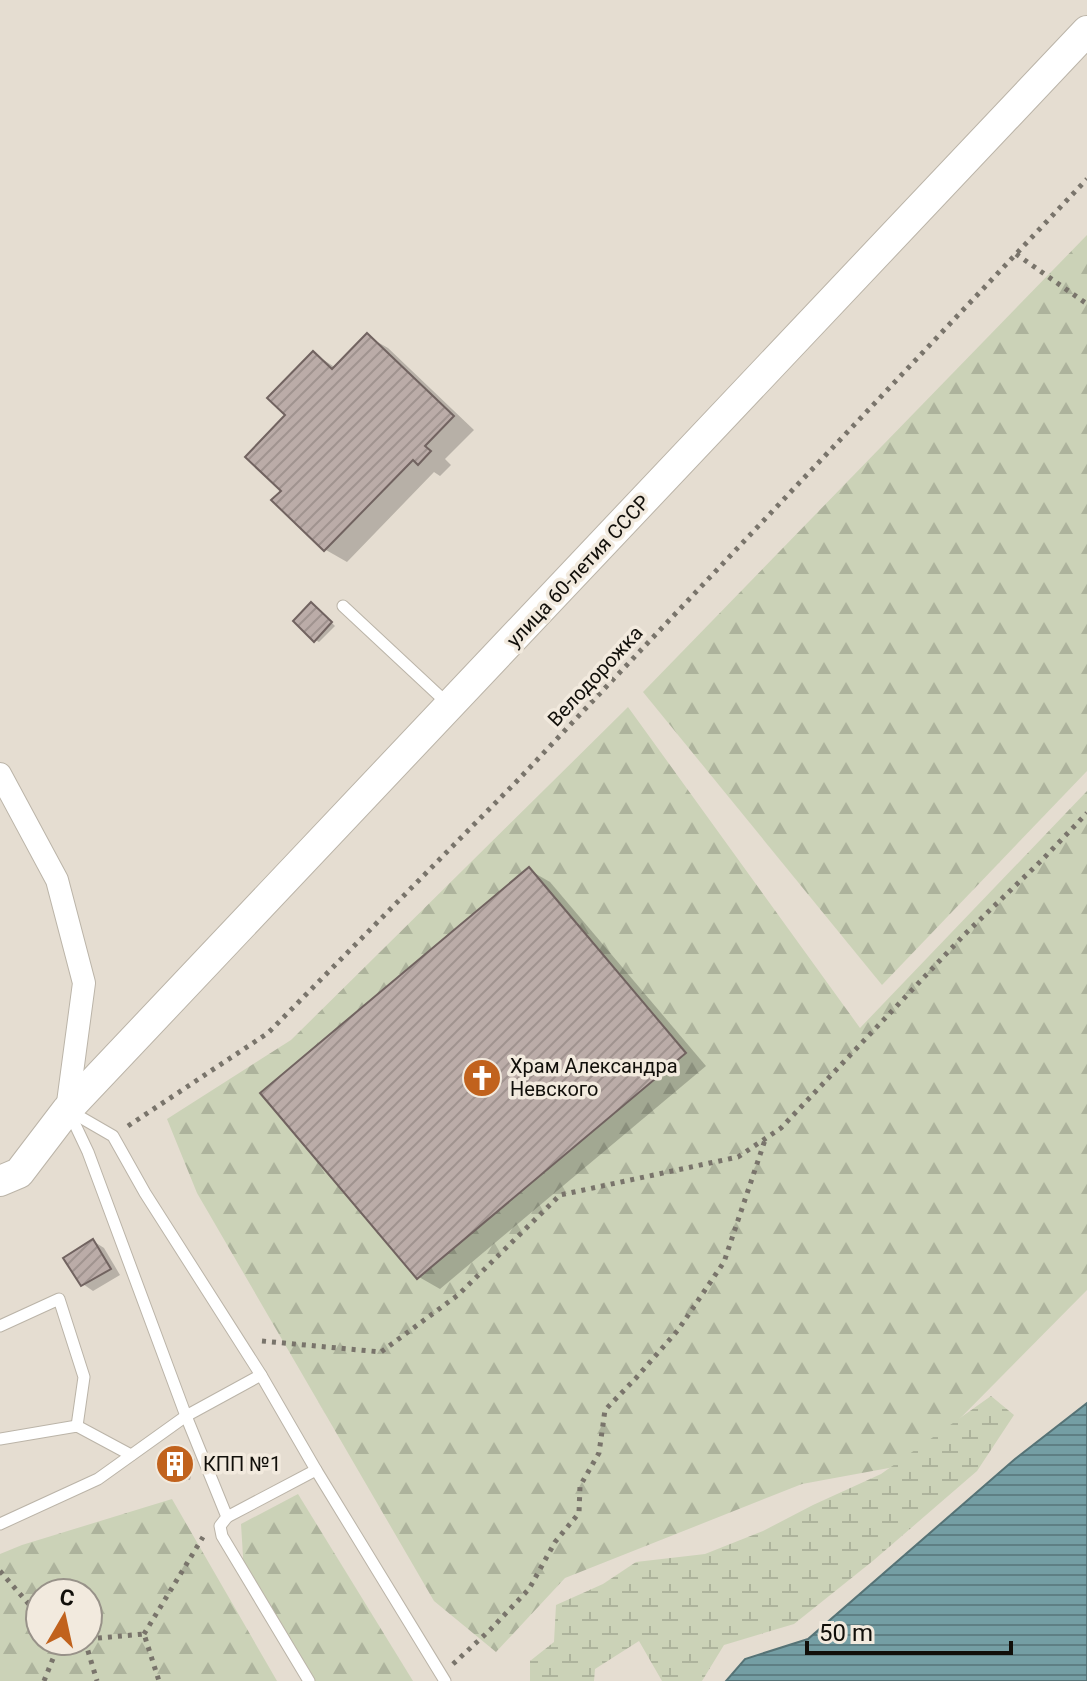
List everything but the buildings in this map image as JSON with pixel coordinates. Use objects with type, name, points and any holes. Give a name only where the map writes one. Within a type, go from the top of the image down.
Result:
[{"type":"main road","name":"улица 60-летия СССР","points":[[0,1181],[19,1173],[67,1110],[1087,31]]},
{"type":"street","points":[[0,774],[57,880],[84,983],[67,1110]]},
{"type":"lane","points":[[343,606],[450,706]]},
{"type":"lane","points":[[67,1110],[113,1136],[443,1678]]},
{"type":"lane","points":[[67,1110],[88,1152],[227,1517]]},
{"type":"lane","points":[[0,1326],[59,1299],[84,1377],[77,1426]]},
{"type":"lane","points":[[0,1524],[98,1479],[186,1416],[261,1375]]},
{"type":"lane","points":[[0,1439],[77,1426],[131,1455]]},
{"type":"lane","points":[[309,1681],[222,1536],[220,1526],[227,1517],[316,1470]]},
{"type":"path","name":"Велодорожка","points":[[113,1136],[268,1033],[517,781],[1087,179]]},
{"type":"path","points":[[1016,254],[1087,304]]},
{"type":"path","points":[[238,1339],[381,1352],[458,1295],[560,1195],[738,1157],[781,1128],[965,934],[1087,813]]},
{"type":"path","points":[[443,1678],[529,1589],[555,1542],[579,1513],[580,1486],[599,1453],[605,1410],[678,1330],[724,1262],[766,1139]]},
{"type":"path","points":[[159,1681],[144,1634],[203,1537]]},
{"type":"path","points":[[0,1571],[24,1599]]},
{"type":"path","points":[[104,1638],[144,1634]]},
{"type":"path","points":[[44,1681],[54,1657]]},
{"type":"path","points":[[91,1657],[97,1681]]},
{"type":"green space","points":[[1087,235],[1087,771],[882,985],[643,692]]},
{"type":"green space","points":[[628,707],[860,1028],[1087,791],[1087,1290],[916,1463],[802,1484],[565,1578],[496,1652],[434,1601],[197,1193],[167,1119],[291,1040]]},
{"type":"green space","points":[[991,1396],[1014,1415],[977,1471],[794,1624],[724,1645],[702,1681],[662,1681],[639,1641],[595,1669],[594,1681],[530,1681],[530,1661],[554,1642],[556,1605],[603,1584],[636,1562],[705,1554],[763,1531],[881,1474]]},
{"type":"green space","points":[[298,1494],[413,1681],[309,1681],[244,1573],[241,1524]]},
{"type":"green space","points":[[172,1499],[277,1681],[0,1681],[0,1554]]},
{"type":"water","points":[[1087,1403],[1087,1681],[726,1681],[745,1659],[808,1639],[1015,1459]]},
{"type":"place","name":"Храм Александра Невского","points":[[482,1078]]},
{"type":"place","name":"КПП №1","points":[[175,1464]]}]
